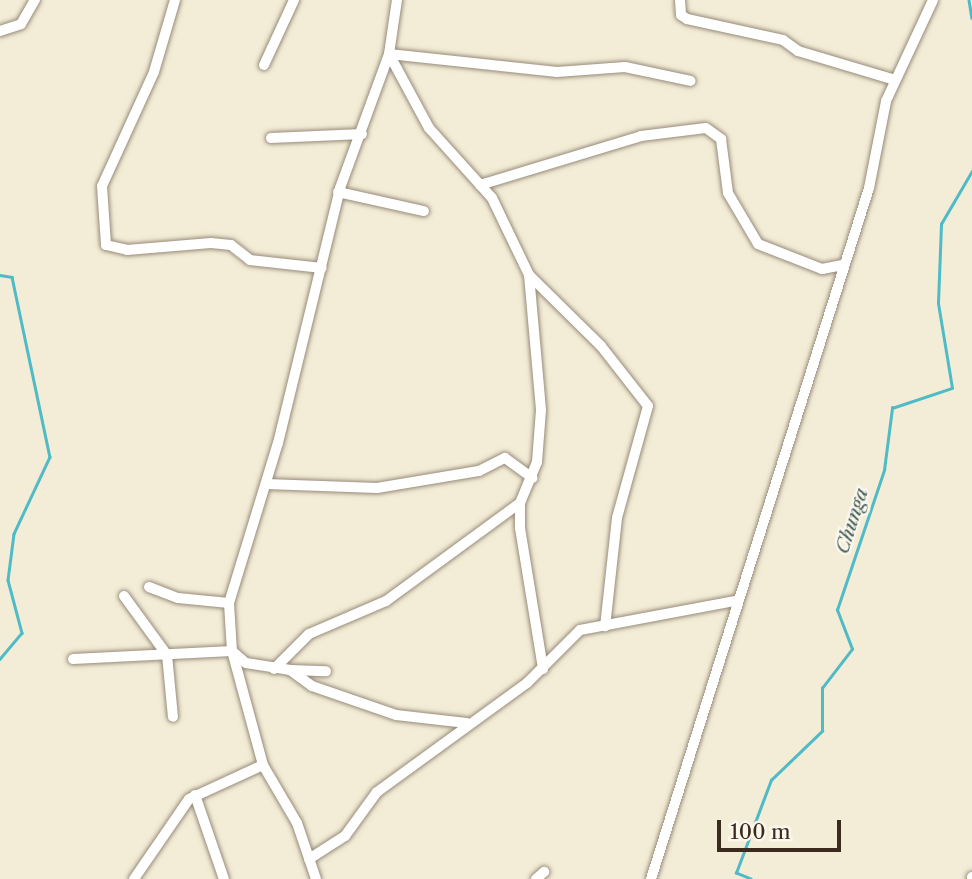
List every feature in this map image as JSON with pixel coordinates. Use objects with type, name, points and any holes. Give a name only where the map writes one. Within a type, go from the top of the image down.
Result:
[{"type":"street","points":[[0,31],[21,24],[35,0]]},
{"type":"street","points":[[175,0],[154,72],[102,186],[106,245],[127,250],[211,243],[231,245],[250,260],[322,268]]},
{"type":"street","points":[[264,65],[294,0]]},
{"type":"street","points":[[316,879],[309,859],[262,765],[232,651],[229,603],[266,484],[322,268],[338,192],[362,134],[389,54],[397,0]]},
{"type":"street","points":[[680,0],[681,15],[687,19],[748,37],[783,40],[798,51],[895,80]]},
{"type":"street","points":[[651,879],[734,601],[843,265],[895,80],[933,0]]},
{"type":"street","points":[[389,54],[557,72],[625,67],[691,81]]},
{"type":"street","points":[[389,54],[429,128],[480,185],[529,275],[601,346],[649,406],[619,511],[605,626]]},
{"type":"street","points":[[480,185],[641,136],[706,128],[721,139],[728,194],[758,244],[822,269],[843,265]]},
{"type":"street","points":[[271,138],[362,134]]},
{"type":"street","points":[[338,192],[424,211]]},
{"type":"street","points":[[274,669],[309,634],[386,601],[520,503],[533,478],[541,410],[529,275]]},
{"type":"street","points":[[266,484],[364,489],[479,471],[505,458],[533,478]]},
{"type":"street","points":[[520,503],[543,669]]},
{"type":"street","points":[[149,587],[178,598],[229,603]]},
{"type":"street","points":[[124,596],[167,655],[173,717]]},
{"type":"street","points":[[309,859],[338,843],[377,792],[430,757],[467,723],[543,669],[580,630],[734,601]]},
{"type":"street","points":[[73,659],[232,651],[246,663],[274,669],[326,671]]},
{"type":"street","points":[[290,670],[312,686],[396,715],[467,723]]},
{"type":"street","points":[[134,879],[195,794],[262,765]]},
{"type":"street","points":[[195,794],[224,879]]},
{"type":"waterway","name":"Chunga","points":[[969,0],[972,18]]},
{"type":"waterway","name":"Chunga","points":[[751,879],[736,873],[771,780],[822,731],[822,688],[852,649],[837,610],[884,470],[892,408],[952,388],[938,303],[941,224],[972,171]]},
{"type":"waterway","points":[[0,275],[12,277],[50,457],[14,534],[8,580],[22,633],[0,659]]}]
